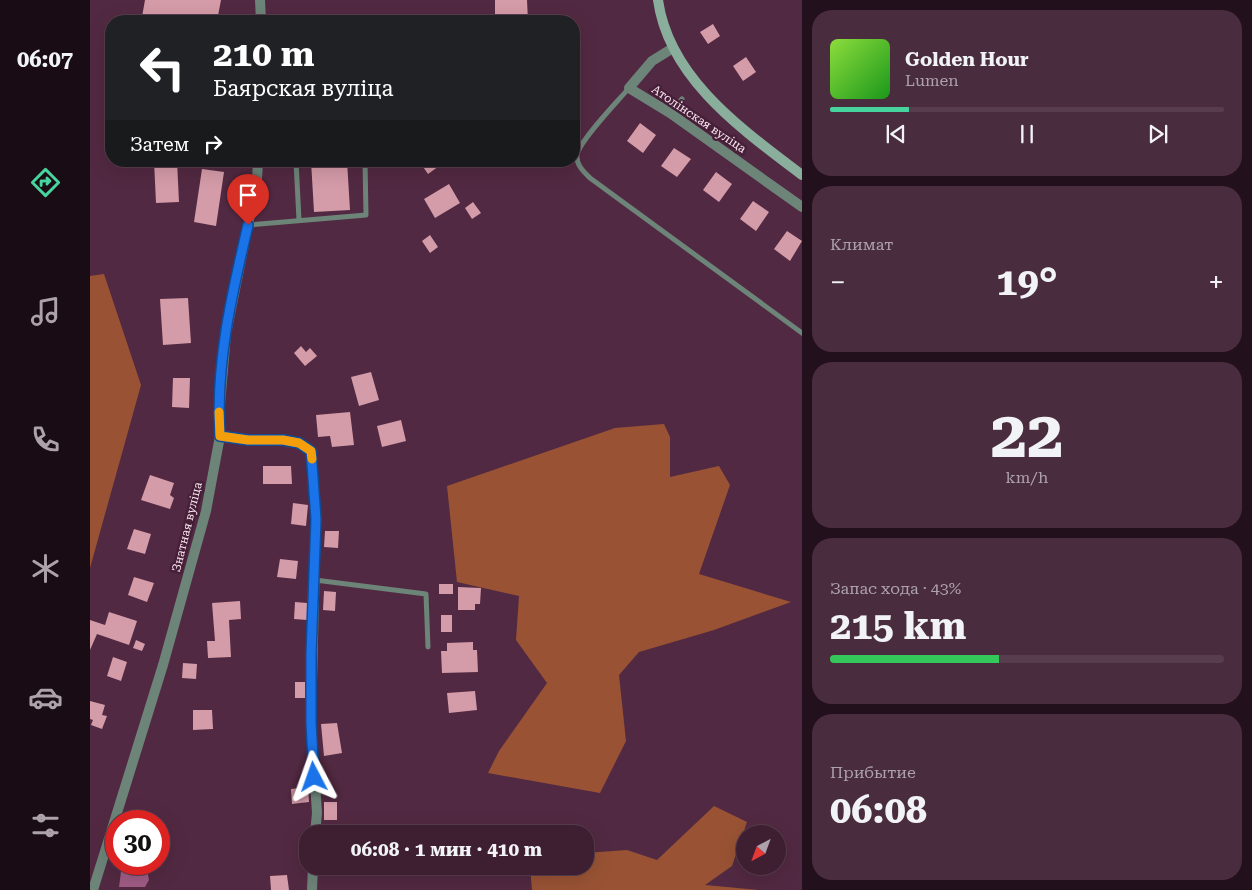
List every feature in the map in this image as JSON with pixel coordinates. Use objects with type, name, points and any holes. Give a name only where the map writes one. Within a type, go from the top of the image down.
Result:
[{"type":"street","points":[[260,0],[261,15]]},
{"type":"street","name":"Атолінская вуліца","points":[[658,0],[672,48],[702,90],[741,128],[802,175]]},
{"type":"street","name":"Атолінская вуліца","points":[[672,48],[652,61],[629,88],[670,113],[802,207]]},
{"type":"street","name":"Знатная вуліца","points":[[93,890],[181,601],[206,511],[220,436],[219,416],[226,334],[257,180],[258,167]]},
{"type":"street","points":[[220,436],[248,440],[283,440],[299,443],[311,451],[316,519],[311,723],[317,813],[316,825]]},
{"type":"street","points":[[312,890],[313,875]]},
{"type":"lane","points":[[580,149],[586,139],[629,88]]},
{"type":"lane","points":[[670,113],[682,99]]},
{"type":"lane","points":[[296,167],[299,220]]},
{"type":"lane","points":[[248,225],[366,215],[365,167]]},
{"type":"lane","points":[[580,167],[590,178],[802,333]]},
{"type":"lane","points":[[315,580],[426,594],[428,647]]},
{"type":"shaded area","points":[[104,274],[141,385],[90,568],[90,276]]},
{"type":"shaded area","points":[[664,424],[670,437],[670,477],[719,466],[730,485],[699,574],[791,602],[714,630],[639,652],[619,675],[626,741],[600,793],[488,773],[499,751],[547,683],[516,640],[519,596],[457,582],[447,486],[615,428]]},
{"type":"shaded area","points":[[714,806],[747,822],[746,825],[736,825],[736,854],[732,866],[705,885],[759,890],[532,890],[531,875],[594,875],[594,852],[627,850],[657,860]]},
{"type":"shaded area","points":[[121,875],[148,875],[149,880],[145,887],[119,887]]},
{"type":"building","points":[[145,0],[221,0],[218,15],[142,15]]},
{"type":"building","points":[[495,0],[527,0],[528,15],[495,15]]},
{"type":"building","points":[[713,24],[720,36],[708,44],[700,32]]},
{"type":"building","points":[[746,57],[756,72],[743,81],[733,66]]},
{"type":"building","points":[[640,123],[656,135],[643,153],[627,141]]},
{"type":"building","points":[[674,148],[691,159],[677,177],[661,166]]},
{"type":"building","points":[[154,167],[177,167],[179,202],[156,203]]},
{"type":"building","points":[[311,167],[347,167],[350,210],[314,212]]},
{"type":"building","points":[[423,167],[438,167],[428,174]]},
{"type":"building","points":[[202,169],[224,172],[216,226],[194,222]]},
{"type":"building","points":[[716,172],[732,184],[719,202],[703,190]]},
{"type":"building","points":[[449,184],[460,203],[435,218],[424,199]]},
{"type":"building","points":[[753,201],[769,212],[756,231],[740,219]]},
{"type":"building","points":[[473,202],[481,213],[472,219],[465,208]]},
{"type":"building","points":[[787,231],[802,241],[790,261],[774,249]]},
{"type":"building","points":[[430,235],[438,247],[430,253],[422,241]]},
{"type":"building","points":[[188,298],[191,343],[163,345],[160,299]]},
{"type":"building","points":[[301,346],[306,352],[310,348],[317,356],[305,366],[294,353]]},
{"type":"building","points":[[371,372],[379,400],[359,406],[351,377]]},
{"type":"building","points":[[173,378],[190,378],[189,408],[172,407]]},
{"type":"building","points":[[350,412],[354,445],[332,447],[330,436],[318,437],[316,415]]},
{"type":"building","points":[[401,420],[406,441],[382,447],[377,426]]},
{"type":"building","points":[[263,466],[291,466],[292,484],[263,484]]},
{"type":"building","points":[[150,475],[174,483],[170,495],[174,498],[170,509],[141,500]]},
{"type":"building","points":[[293,503],[308,505],[306,526],[291,524]]},
{"type":"building","points":[[134,529],[151,534],[145,554],[127,549]]},
{"type":"building","points":[[325,531],[339,531],[338,548],[324,547]]},
{"type":"building","points":[[280,559],[298,561],[296,579],[277,577]]},
{"type":"building","points":[[134,577],[154,583],[147,602],[128,595]]},
{"type":"building","points":[[439,584],[453,584],[453,594],[439,594]]},
{"type":"building","points":[[458,587],[481,588],[480,604],[475,604],[475,610],[458,610]]},
{"type":"building","points":[[324,591],[336,592],[335,611],[323,610]]},
{"type":"building","points":[[240,601],[241,619],[229,620],[231,657],[208,658],[207,641],[215,641],[212,603]]},
{"type":"building","points":[[295,602],[307,603],[307,620],[294,619]]},
{"type":"building","points":[[109,612],[137,621],[129,645],[97,634],[90,650],[90,620],[105,625]]},
{"type":"building","points":[[441,615],[452,615],[452,632],[441,632]]},
{"type":"building","points":[[136,640],[145,644],[142,651],[133,648]]},
{"type":"building","points":[[473,642],[473,650],[477,650],[478,672],[442,673],[441,651],[447,651],[447,643]]},
{"type":"building","points":[[113,657],[127,662],[121,681],[107,676]]},
{"type":"building","points":[[183,663],[197,664],[196,679],[182,678]]},
{"type":"building","points":[[295,682],[305,682],[305,698],[295,698]]},
{"type":"building","points":[[475,691],[477,710],[449,713],[447,693]]},
{"type":"building","points":[[90,701],[105,705],[102,715],[107,716],[102,729],[91,725],[93,720],[90,719]]},
{"type":"building","points":[[193,710],[212,710],[213,729],[193,730]]},
{"type":"building","points":[[337,723],[342,753],[324,756],[321,724]]},
{"type":"building","points":[[308,787],[309,802],[292,804],[291,789]]},
{"type":"building","points":[[324,802],[337,802],[337,820],[324,820]]},
{"type":"building","points":[[287,875],[289,890],[271,890],[270,876]]},
{"type":"slow traffic","points":[[219,412],[220,436],[248,440],[283,440],[299,443],[311,451],[312,459]]},
{"type":"route","points":[[248,225],[226,334],[219,416],[220,436],[248,440],[283,440],[299,443],[311,451],[316,519],[311,655],[311,723],[314,777]]}]
